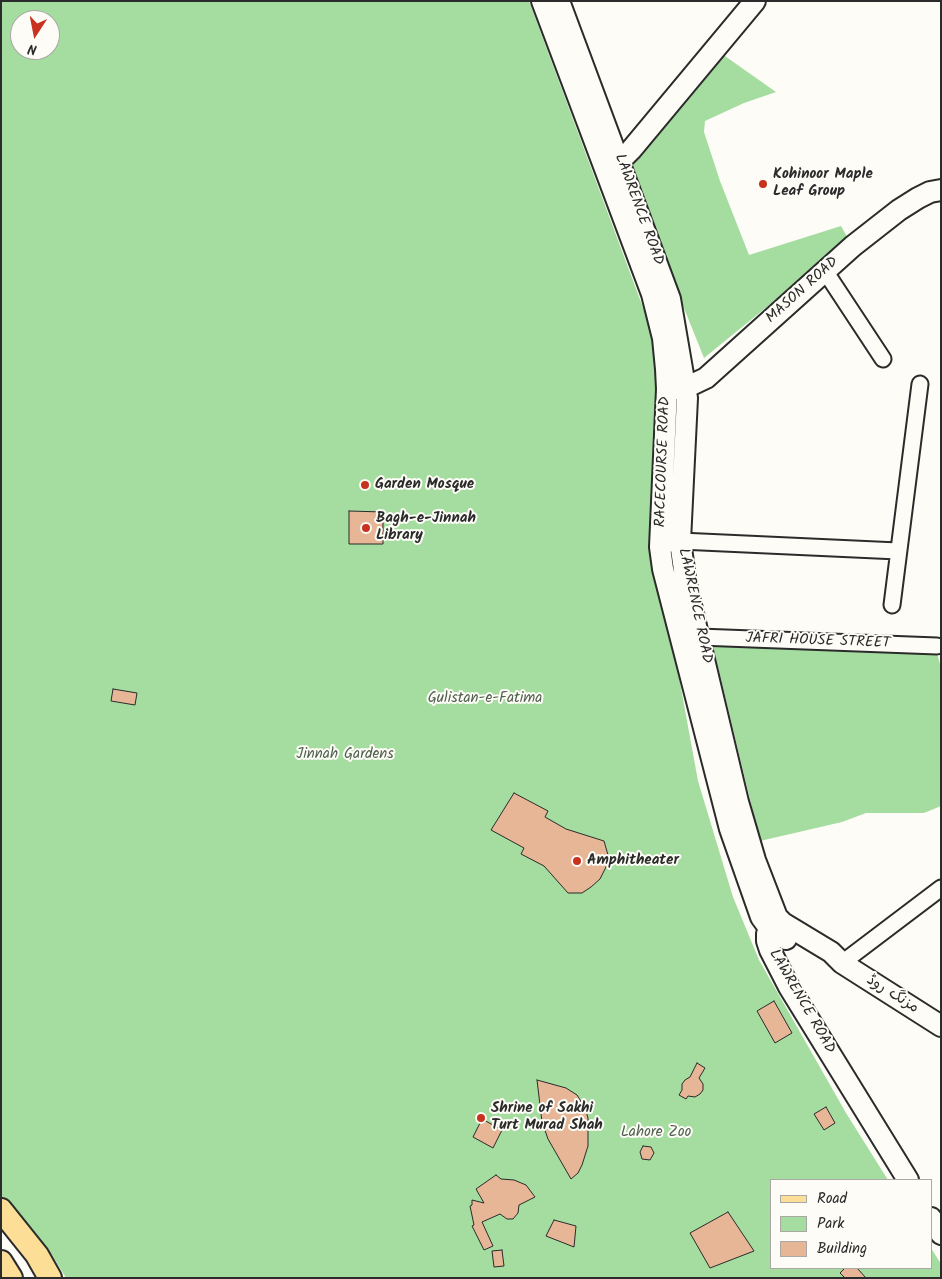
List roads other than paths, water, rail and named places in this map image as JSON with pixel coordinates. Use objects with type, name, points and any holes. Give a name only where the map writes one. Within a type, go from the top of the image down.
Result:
[{"type":"main road","name":"RACECOURSE ROAD","points":[[542,1],[612,164],[652,294],[676,389],[660,547],[663,569],[730,828],[756,907],[764,923],[773,923]]},
{"type":"main road","name":"LAWRENCE ROAD","points":[[559,1],[612,164]]},
{"type":"main road","points":[[612,164],[631,150],[755,1]]},
{"type":"main road","name":"MASON ROAD","points":[[676,389],[706,378],[825,271],[899,210],[930,192],[941,190]]},
{"type":"main road","name":"LAWRENCE ROAD","points":[[676,389],[687,398],[680,541],[686,584],[748,840],[773,923],[767,934],[768,946],[789,987],[907,1179]]},
{"type":"main road","name":"مزنگ روڈ","points":[[773,923],[792,942],[825,960],[842,963]]},
{"type":"main road","name":"مزنگ روڈ","points":[[773,923],[783,923],[831,952],[842,963],[941,1026]]},
{"type":"main road","points":[[776,963],[778,952],[792,942]]},
{"type":"main road","points":[[1,1210],[37,1255],[50,1278]]},
{"type":"main road","points":[[932,1220],[941,1234]]},
{"type":"main road","points":[[1,1262],[11,1278]]},
{"type":"street","points":[[825,271],[883,359]]},
{"type":"street","points":[[892,605],[920,384]]},
{"type":"street","points":[[660,547],[680,541],[898,551]]},
{"type":"street","name":"JAFRI HOUSE STREET","points":[[699,637],[937,646]]},
{"type":"street","points":[[842,963],[941,888]]},
{"type":"place","name":"Kohinoor Maple Leaf Group","points":[[763,184]]},
{"type":"place","name":"Garden Mosque","points":[[365,485]]},
{"type":"place","name":"Bagh-e-Jinnah Library","points":[[366,528]]},
{"type":"place","name":"Amphitheater","points":[[577,861]]},
{"type":"place","name":"Shrine of Sakhi Turt Murad Shah","points":[[481,1118]]},
{"type":"park label","name":"Gulistan-e-Fatima","points":[[485,699]]},
{"type":"park label","name":"Jinnah Gardens","points":[[345,755]]},
{"type":"park label","name":"Lahore Zoo","points":[[656,1133]]}]
